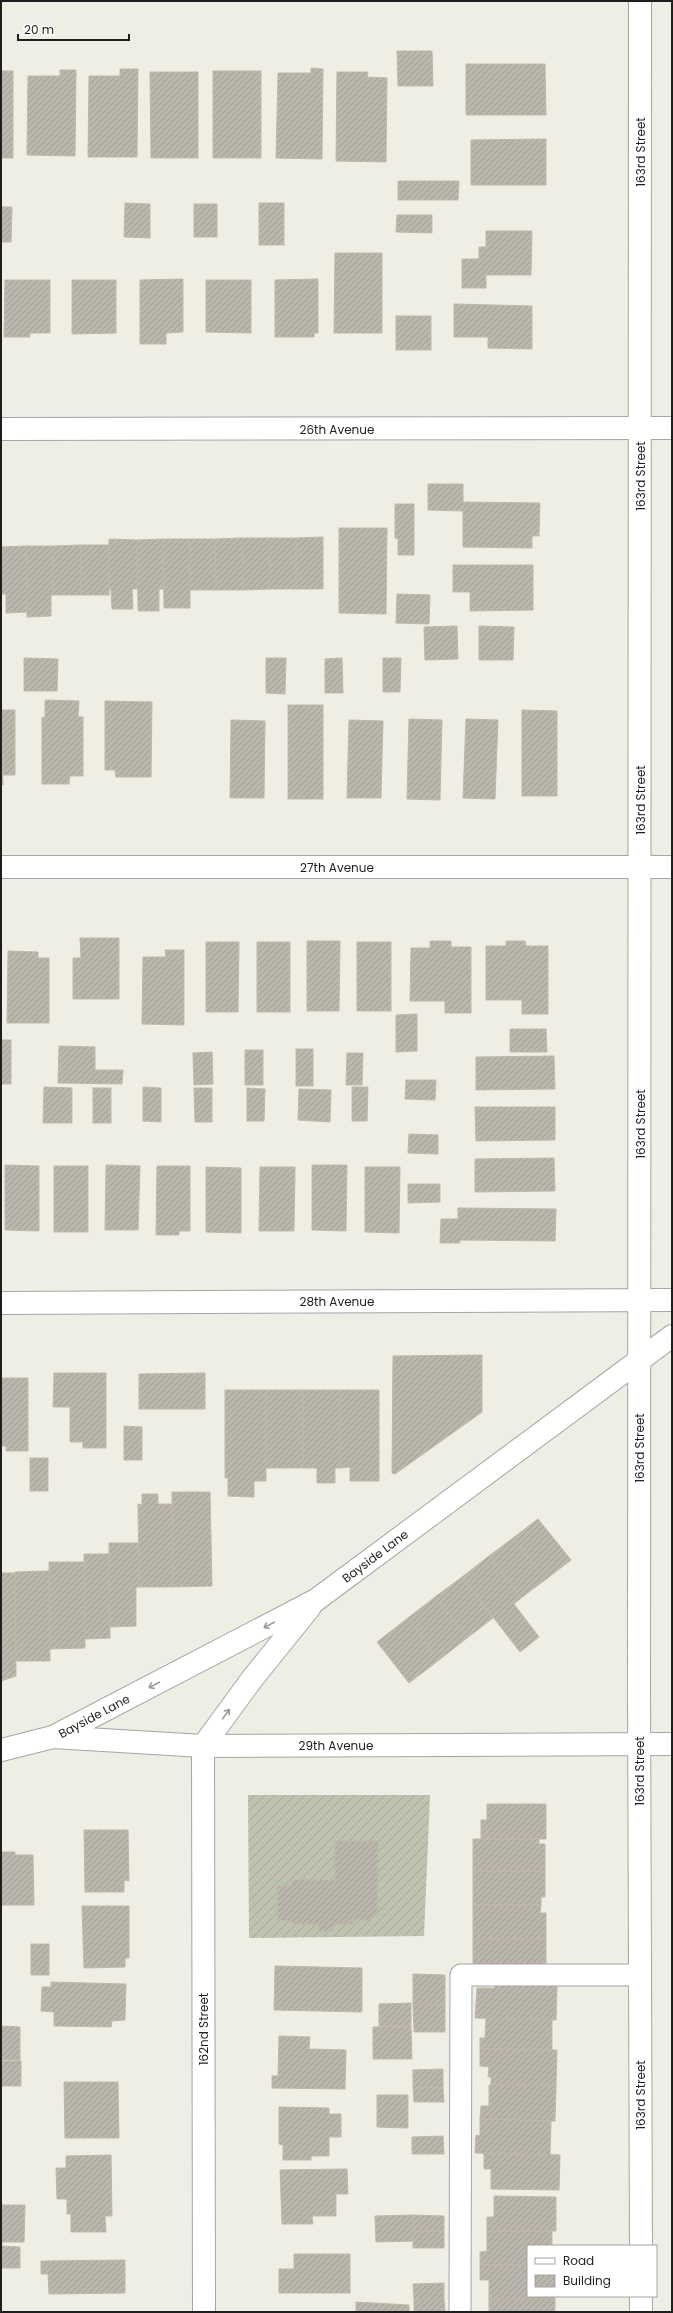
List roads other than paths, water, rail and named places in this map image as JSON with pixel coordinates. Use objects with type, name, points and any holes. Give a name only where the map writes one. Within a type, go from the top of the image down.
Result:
[{"type":"street","name":"163rd Street","points":[[640,1],[639,1744],[641,2245]]},
{"type":"street","name":"26th Avenue","points":[[1,429],[672,428]]},
{"type":"street","name":"27th Avenue","points":[[1,867],[672,866]]},
{"type":"street","name":"28th Avenue","points":[[1,1303],[672,1300]]},
{"type":"street","name":"Bayside Lane","points":[[53,1737],[316,1600],[672,1336]]},
{"type":"street","points":[[203,1746],[252,1679],[316,1600]]},
{"type":"street","name":"29th Avenue","points":[[1,1750],[53,1737],[203,1746],[672,1744]]},
{"type":"street","name":"162nd Street","points":[[203,1746],[204,2312]]},
{"type":"street","points":[[641,2297],[642,2312]]},
{"type":"lane","points":[[460,2312],[461,1975],[640,1975]]}]
